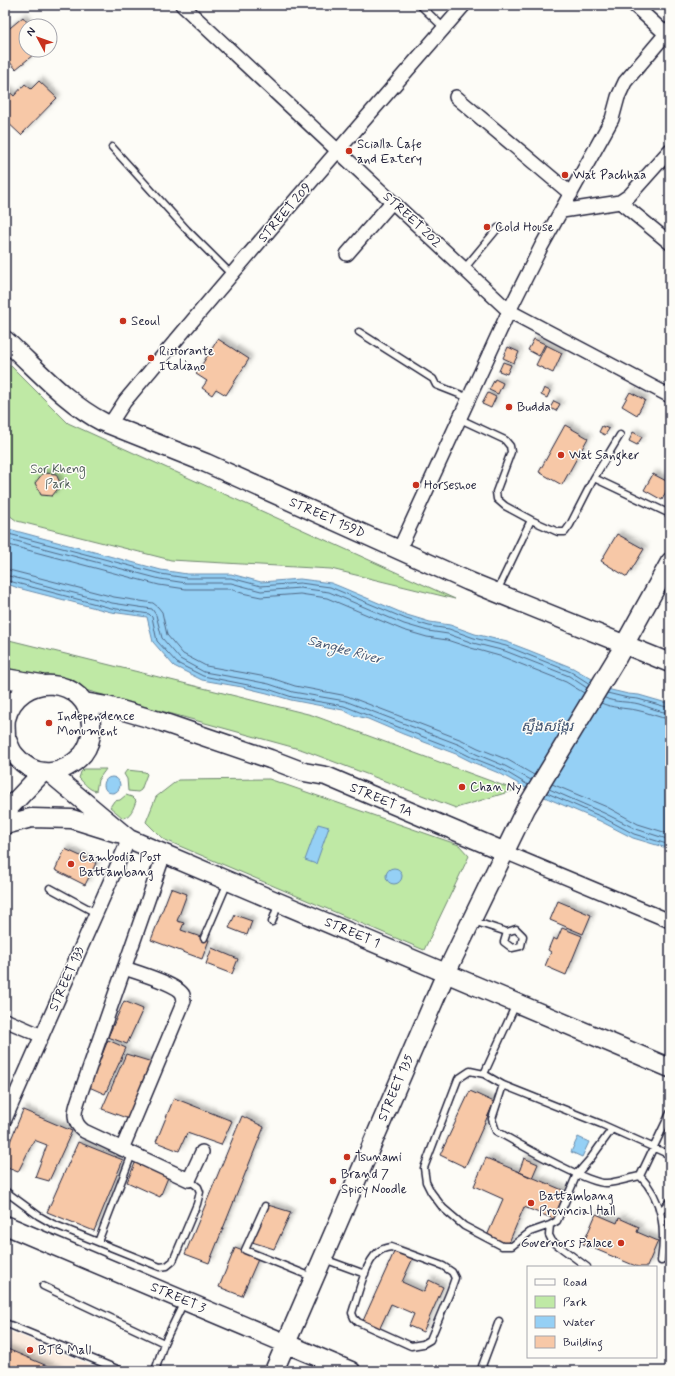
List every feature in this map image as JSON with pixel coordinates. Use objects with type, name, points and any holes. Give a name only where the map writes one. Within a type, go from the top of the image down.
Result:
[{"type":"street","name":"STREET 202","points":[[182,5],[509,311],[670,396]]},
{"type":"street","name":"STREET 209","points":[[110,424],[125,401],[231,274],[464,5]]},
{"type":"street","points":[[399,550],[509,311],[541,247],[612,120],[618,97],[625,82],[668,32],[634,5]]},
{"type":"street","points":[[456,97],[571,194]]},
{"type":"street","points":[[562,211],[620,202],[629,196],[670,150]]},
{"type":"street","points":[[347,254],[392,202]]},
{"type":"street","points":[[620,202],[670,243]]},
{"type":"street","name":"STREET 159D","points":[[5,340],[65,396],[87,414],[212,466],[468,581],[497,591],[621,650],[670,663]]},
{"type":"street","name":"STREET 135","points":[[274,1371],[446,973],[526,808],[621,650],[670,562]]},
{"type":"street","points":[[5,678],[58,685],[73,691],[84,702],[91,717],[92,733],[86,749],[76,761],[62,769],[46,773],[5,812]]},
{"type":"street","points":[[42,684],[25,691],[12,703],[6,719],[5,737],[10,760],[46,773]]},
{"type":"street","name":"STREET 1A","points":[[84,702],[107,706],[162,722],[304,772],[326,776],[670,921]]},
{"type":"street","name":"STREET 1","points":[[46,773],[127,837],[670,1068]]},
{"type":"street","points":[[5,825],[31,818],[72,819],[127,837]]},
{"type":"street","name":"STREET 133","points":[[5,1119],[96,913],[127,837]]},
{"type":"street","points":[[164,854],[81,1092],[75,1110],[75,1119],[78,1126],[84,1131],[189,1180],[202,1152]]},
{"type":"street","points":[[124,968],[175,988],[180,991],[184,1002],[128,1152]]},
{"type":"street","points":[[5,1020],[42,1036]]},
{"type":"street","name":"STREET 3","points":[[5,1226],[351,1371]]},
{"type":"lane","points":[[420,5],[444,28]]},
{"type":"lane","points":[[112,147],[187,230],[231,274]]},
{"type":"lane","points":[[464,270],[498,228]]},
{"type":"lane","points":[[359,332],[433,379],[436,385],[469,398]]},
{"type":"lane","points":[[460,419],[505,440],[510,446],[511,452],[496,492],[497,499],[505,506],[558,532],[565,532],[570,525],[594,478],[620,435]]},
{"type":"lane","points":[[594,478],[670,514]]},
{"type":"lane","points":[[497,591],[531,520]]},
{"type":"lane","points":[[204,938],[229,881]]},
{"type":"lane","points":[[50,888],[96,913]]},
{"type":"lane","points":[[272,922],[279,902]]},
{"type":"lane","points":[[472,920],[507,932]]},
{"type":"lane","points":[[484,1074],[516,1003]]},
{"type":"lane","points":[[612,1129],[591,1158],[577,1174],[556,1220],[550,1225],[530,1232],[512,1246],[502,1246],[464,1226],[443,1208],[431,1192],[426,1182],[424,1168],[458,1079],[470,1071],[484,1074],[503,1085],[612,1129],[670,1155]]},
{"type":"lane","points":[[503,1085],[492,1119],[496,1131],[577,1174],[594,1181],[606,1184],[640,1176]]},
{"type":"lane","points":[[640,1176],[668,1121],[670,1113]]},
{"type":"lane","points":[[98,1242],[128,1152]]},
{"type":"lane","points":[[640,1176],[653,1193],[660,1212],[664,1241],[661,1261]]},
{"type":"lane","points":[[5,1191],[39,1216],[53,1224],[160,1267],[167,1266],[173,1262],[197,1204],[200,1192],[198,1187],[189,1180]]},
{"type":"lane","points":[[660,1212],[670,1201]]},
{"type":"lane","points":[[265,1206],[245,1250],[314,1278]]},
{"type":"lane","points":[[550,1225],[550,1235],[552,1241],[586,1266]]},
{"type":"lane","points":[[391,1247],[443,1266],[452,1272],[455,1278],[430,1340],[423,1344],[411,1346],[358,1322],[354,1318],[352,1313],[365,1274],[373,1256],[383,1248],[391,1247]]},
{"type":"lane","points":[[322,1258],[365,1274]]},
{"type":"lane","points":[[43,1286],[164,1343]]},
{"type":"lane","points":[[155,1371],[164,1343],[184,1300]]},
{"type":"lane","points":[[486,1371],[482,1366],[499,1321]]},
{"type":"lane","points":[[5,1323],[122,1371]]},
{"type":"shaded area","name":"BTB Mall","points":[[5,1329],[105,1371],[5,1371]]},
{"type":"green space","name":"Sor Kheng Park","points":[[5,360],[68,423],[455,599],[331,569],[171,560],[17,521],[5,512]]},
{"type":"green space","points":[[5,639],[312,715],[515,790],[456,808],[303,750],[5,668]]},
{"type":"green space","points":[[84,769],[106,769],[98,780],[96,791],[89,788],[79,778]]},
{"type":"green space","points":[[127,770],[145,772],[147,774],[141,790],[138,792],[128,791],[127,779],[124,774]]},
{"type":"green space","points":[[269,779],[459,845],[469,856],[424,950],[163,839],[146,822],[156,797],[178,780]]},
{"type":"green space","points":[[126,795],[132,797],[136,801],[130,814],[123,818],[110,807],[114,801],[120,800]]},
{"type":"water","name":"ស្ទឹងសង្កែរ","points":[[5,528],[161,570],[187,574],[231,574],[261,582],[300,579],[331,583],[407,615],[430,622],[450,625],[475,634],[507,642],[528,650],[573,668],[611,690],[639,695],[670,704],[670,849],[633,838],[600,821],[533,792],[501,774],[456,754],[368,719],[353,715],[343,710],[291,700],[242,687],[202,680],[174,666],[153,642],[147,617],[111,612],[18,588],[5,583]]},
{"type":"water","points":[[109,777],[115,777],[120,782],[118,791],[115,793],[109,793],[104,788],[104,782]]},
{"type":"water","points":[[318,824],[329,827],[316,864],[305,860]]},
{"type":"water","points":[[394,868],[401,873],[402,876],[397,883],[394,884],[387,879],[386,876],[391,869]]},
{"type":"water","points":[[578,1137],[589,1142],[582,1157],[571,1152]]},
{"type":"building","points":[[18,21],[18,58],[29,58],[16,69],[5,57],[5,32]]},
{"type":"building","points":[[39,81],[57,98],[21,135],[5,120],[5,88],[14,96],[25,84],[31,89]]},
{"type":"building","points":[[218,339],[249,359],[226,395],[216,389],[212,395],[202,388],[207,381],[196,374]]},
{"type":"building","points":[[534,339],[545,344],[539,356],[528,350]]},
{"type":"building","points":[[546,345],[562,353],[553,373],[536,365]]},
{"type":"building","points":[[508,347],[519,352],[514,363],[503,358]]},
{"type":"building","points":[[503,362],[511,365],[507,374],[499,371]]},
{"type":"building","points":[[495,379],[503,383],[498,394],[489,390]]},
{"type":"building","points":[[544,388],[550,391],[547,398],[541,395]]},
{"type":"building","points":[[630,392],[645,400],[637,415],[622,406]]},
{"type":"building","points":[[488,393],[496,397],[491,408],[482,404]]},
{"type":"building","points":[[554,401],[560,404],[556,411],[550,408]]},
{"type":"building","points":[[565,425],[588,438],[562,485],[539,472]]},
{"type":"building","points":[[602,426],[609,429],[605,435],[599,432]]},
{"type":"building","points":[[633,432],[642,437],[637,445],[629,441]]},
{"type":"building","points":[[43,473],[56,474],[61,485],[52,496],[41,495],[35,483]]},
{"type":"building","points":[[653,474],[670,483],[662,500],[644,490]]},
{"type":"building","points":[[617,534],[644,549],[627,577],[601,561]]},
{"type":"building","points":[[65,849],[96,863],[85,885],[55,870]]},
{"type":"building","points":[[171,888],[187,894],[177,921],[184,923],[181,930],[209,940],[202,959],[151,940]]},
{"type":"building","points":[[558,901],[591,915],[583,934],[550,920]]},
{"type":"building","points":[[235,915],[252,921],[247,935],[229,928]]},
{"type":"building","points":[[562,928],[582,936],[566,975],[545,966],[551,952],[548,950],[553,938],[557,940]]},
{"type":"building","points":[[212,948],[238,959],[232,974],[206,964]]},
{"type":"building","points":[[124,1001],[143,1009],[127,1044],[108,1037]]},
{"type":"building","points":[[108,1040],[126,1048],[105,1094],[89,1087]]},
{"type":"building","points":[[126,1054],[152,1062],[129,1119],[102,1109]]},
{"type":"building","points":[[470,1091],[494,1102],[465,1167],[440,1155]]},
{"type":"building","points":[[174,1098],[232,1121],[221,1145],[187,1133],[179,1151],[156,1142]]},
{"type":"building","points":[[23,1110],[72,1131],[49,1181],[35,1177],[47,1145],[34,1140],[18,1172],[5,1167],[5,1154]]},
{"type":"building","points":[[242,1116],[264,1127],[209,1263],[185,1254]]},
{"type":"building","points":[[78,1142],[123,1160],[94,1231],[47,1212]]},
{"type":"building","name":"Battambang Provincial Hall","points":[[486,1158],[565,1191],[554,1219],[524,1207],[508,1245],[487,1236],[503,1199],[474,1186]]},
{"type":"building","points":[[524,1158],[538,1164],[532,1178],[519,1172]]},
{"type":"building","points":[[136,1161],[169,1175],[160,1197],[127,1182]]},
{"type":"building","points":[[268,1205],[291,1212],[274,1249],[252,1242]]},
{"type":"building","name":"Governors Palace","points":[[596,1214],[617,1223],[619,1218],[639,1227],[637,1232],[658,1241],[647,1266],[636,1266],[583,1244]]},
{"type":"building","points":[[235,1248],[259,1257],[242,1296],[219,1287]]},
{"type":"building","points":[[395,1250],[413,1258],[402,1282],[424,1292],[429,1280],[443,1287],[423,1332],[409,1326],[414,1314],[391,1304],[379,1330],[362,1323]]},
{"type":"building","points":[[5,1348],[59,1371],[5,1371]]},
{"type":"place","name":"Scialla Cafe and Eatery","points":[[349,151]]},
{"type":"place","name":"Wat Pachhaa","points":[[565,175]]},
{"type":"place","name":"Cold House","points":[[487,227]]},
{"type":"place","name":"Seoul","points":[[123,321]]},
{"type":"place","name":"Ristorante Italiano","points":[[151,358]]},
{"type":"place","name":"Budda","points":[[509,407]]},
{"type":"place","name":"Wat Sangker","points":[[561,455]]},
{"type":"place","name":"Horseshoe","points":[[416,485]]},
{"type":"place","name":"Independence Monument","points":[[49,723]]},
{"type":"place","name":"Chan Ny","points":[[462,787]]},
{"type":"place","name":"Cambodia Post Battambang","points":[[71,864]]},
{"type":"place","name":"Tsunami","points":[[347,1157]]},
{"type":"place","name":"Brand 7 Spicy Noodle","points":[[333,1181]]},
{"type":"place","name":"Battambang Provincial Hall","points":[[531,1203]]},
{"type":"place","name":"Governors Palace","points":[[621,1243]]},
{"type":"place","name":"BTB Mall","points":[[30,1350]]},
{"type":"water label","name":"Sangke River","points":[[345,650]]}]
